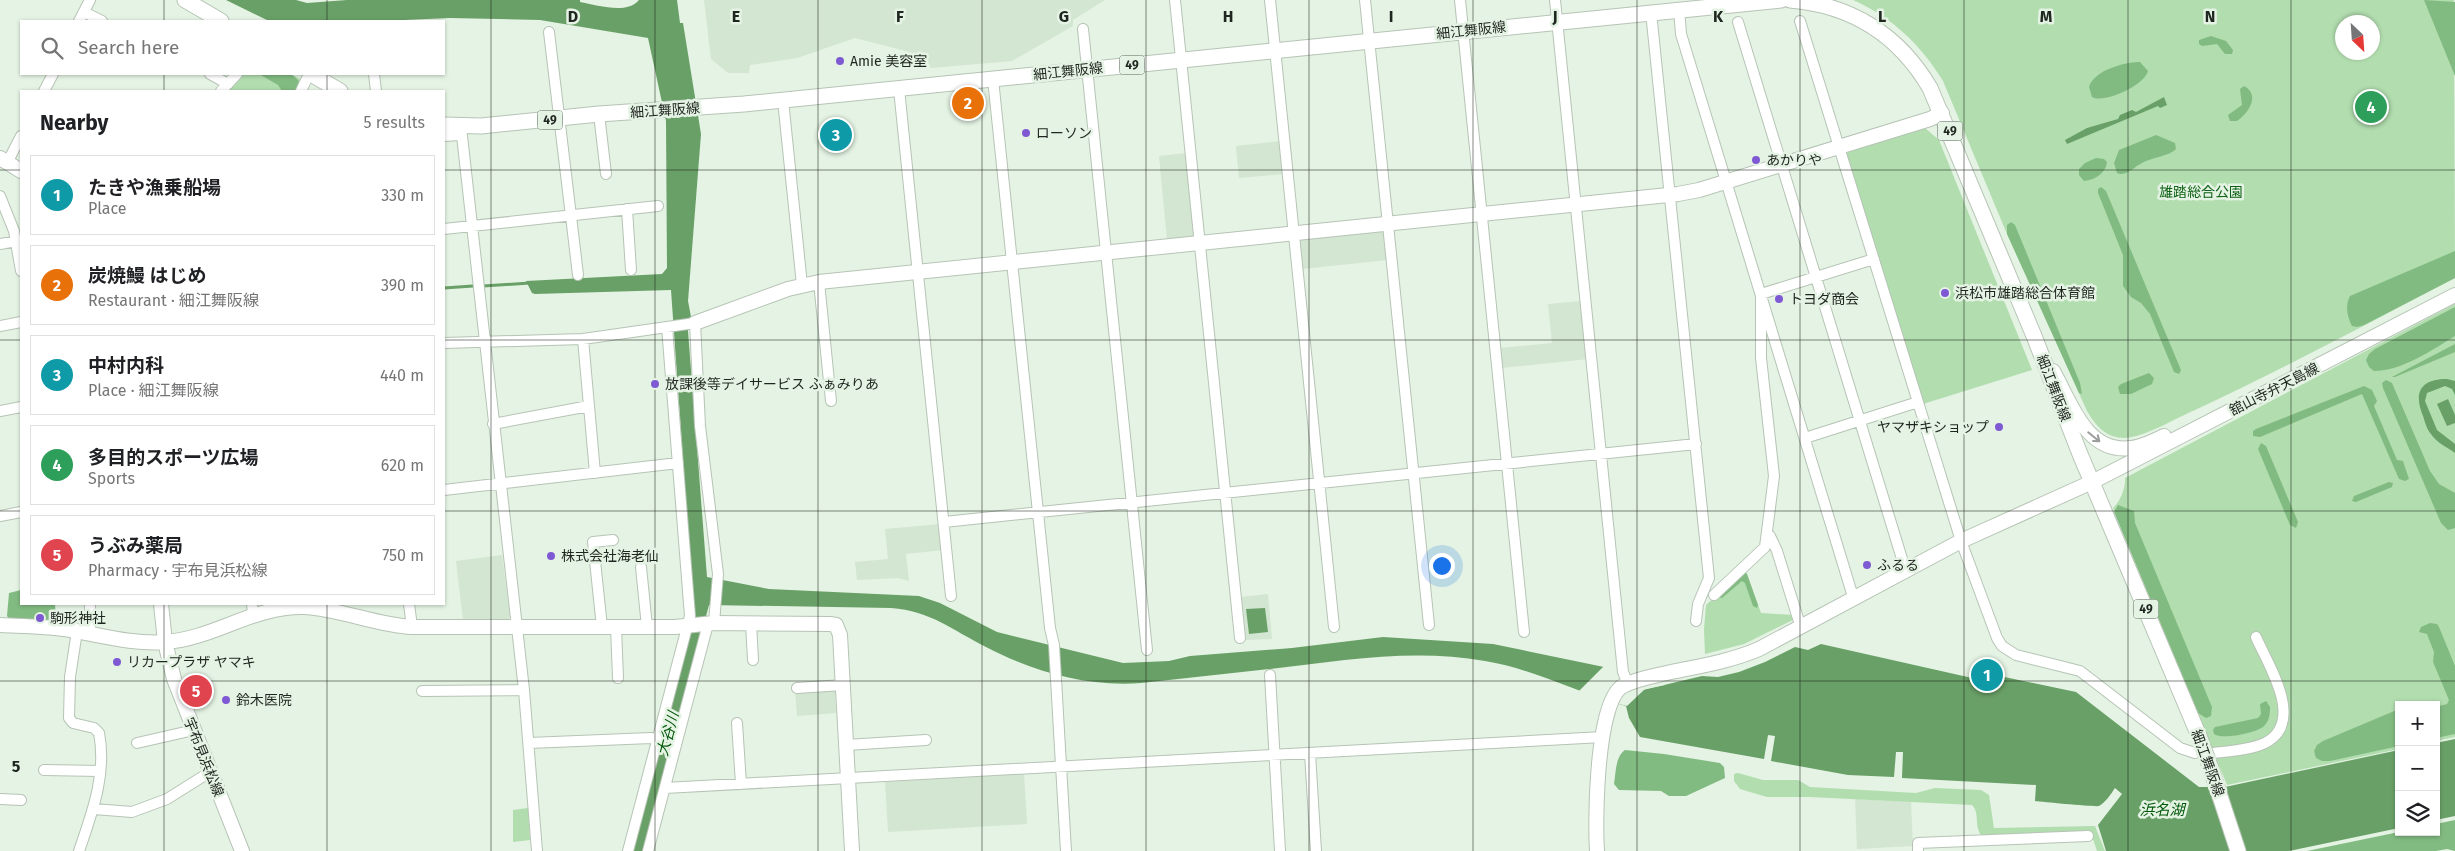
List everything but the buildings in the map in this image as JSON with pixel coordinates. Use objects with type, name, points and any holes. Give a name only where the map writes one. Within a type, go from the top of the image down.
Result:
[{"type":"main road","points":[[185,0],[219,20]]},
{"type":"main road","name":"細江舞阪線","points":[[445,125],[460,131],[599,114],[706,107],[899,89],[1781,0]]},
{"type":"main road","name":"細江舞阪線","points":[[1790,0],[1835,8],[1867,22],[1886,35],[1918,68],[1942,113],[2092,482],[2213,766],[2238,851]]},
{"type":"main road","points":[[312,75],[338,90]]},
{"type":"street","points":[[90,0],[82,17],[97,20]]},
{"type":"street","points":[[1175,0],[1240,638]]},
{"type":"street","points":[[1270,0],[1334,627]]},
{"type":"street","points":[[1365,0],[1429,625]]},
{"type":"street","points":[[1460,0],[1524,632]]},
{"type":"street","points":[[1555,0],[1625,678],[1611,702],[1604,737],[1596,794],[1597,851]]},
{"type":"street","points":[[1678,9],[1681,34],[1854,600]]},
{"type":"street","points":[[1651,12],[1709,578],[1701,592],[1696,621]]},
{"type":"street","points":[[1800,21],[1961,541],[1997,638],[2002,646],[2016,655],[2080,671],[2180,748],[2195,753]]},
{"type":"street","points":[[1738,22],[1783,164],[1906,572]]},
{"type":"street","points":[[1083,29],[1147,650]]},
{"type":"street","points":[[549,32],[578,275]]},
{"type":"street","points":[[45,90],[52,75]]},
{"type":"street","points":[[211,75],[224,88],[236,75]]},
{"type":"street","points":[[302,90],[309,75]]},
{"type":"street","points":[[374,75],[376,90]]},
{"type":"street","points":[[994,79],[1050,628],[1054,645],[1066,851]]},
{"type":"street","points":[[899,89],[951,596]]},
{"type":"street","points":[[783,100],[802,285]]},
{"type":"street","points":[[445,343],[583,338],[692,324],[802,285],[819,282],[1670,195],[1726,182],[1930,119],[1942,113]]},
{"type":"street","points":[[599,114],[606,174]]},
{"type":"street","points":[[445,136],[460,131],[524,690],[537,851]]},
{"type":"street","points":[[20,137],[4,160],[20,170]]},
{"type":"street","points":[[0,196],[16,241],[20,265]]},
{"type":"street","points":[[445,229],[658,206]]},
{"type":"street","points":[[627,209],[631,270]]},
{"type":"street","points":[[0,244],[16,241]]},
{"type":"street","points":[[1761,294],[1874,258]]},
{"type":"street","points":[[819,282],[831,401]]},
{"type":"street","points":[[1714,595],[1765,547],[1767,536],[1774,476],[1761,358],[1761,294]]},
{"type":"street","name":"舘山寺弁天島線","points":[[1625,678],[1643,678],[1741,656],[1801,628],[1961,541],[2092,482],[2455,295]]},
{"type":"street","points":[[0,326],[20,322]]},
{"type":"street","points":[[628,851],[657,740],[701,625],[716,608],[718,577],[700,426],[692,324]]},
{"type":"street","points":[[670,327],[690,616],[701,625]]},
{"type":"street","points":[[2034,336],[2084,428],[2095,439],[2109,446],[2125,449],[2141,446],[2238,408]]},
{"type":"street","points":[[583,338],[595,473]]},
{"type":"street","points":[[1805,438],[1918,402]]},
{"type":"street","points":[[493,424],[589,406]]},
{"type":"street","points":[[0,411],[20,407]]},
{"type":"street","points":[[944,522],[1696,444]]},
{"type":"street","points":[[445,490],[678,463]]},
{"type":"street","points":[[0,516],[20,512]]},
{"type":"street","points":[[1767,536],[1770,536],[1777,551],[1801,628]]},
{"type":"street","points":[[613,540],[593,542],[618,678]]},
{"type":"street","points":[[641,568],[647,627]]},
{"type":"street","points":[[79,851],[94,809],[100,771],[99,733],[94,728],[73,723],[69,718],[70,677],[84,632],[90,605]]},
{"type":"street","name":"宇布見浜松線","points":[[161,605],[165,642],[174,678],[242,851]]},
{"type":"street","points":[[410,605],[412,627]]},
{"type":"street","points":[[0,625],[84,632],[137,641],[165,642],[204,634],[253,609],[290,608],[318,608],[395,626],[412,627],[836,625],[840,634],[852,851]]},
{"type":"street","points":[[751,624],[753,660]]},
{"type":"street","points":[[648,851],[665,788],[701,625]]},
{"type":"street","points":[[2213,766],[2273,738],[2281,727],[2284,705],[2256,636]]},
{"type":"street","points":[[1270,675],[1280,851]]},
{"type":"street","points":[[797,688],[843,685]]},
{"type":"street","points":[[422,692],[524,690]]},
{"type":"street","points":[[737,723],[741,784]]},
{"type":"street","points":[[137,743],[194,730]]},
{"type":"street","points":[[665,788],[1604,737]]},
{"type":"street","points":[[529,744],[651,738],[657,740]]},
{"type":"street","points":[[846,744],[926,740]]},
{"type":"street","points":[[1310,753],[1316,851]]},
{"type":"street","points":[[44,770],[100,771]]},
{"type":"street","points":[[94,809],[132,812],[167,799],[210,772]]},
{"type":"street","points":[[0,799],[21,800]]},
{"type":"street","points":[[1918,851],[1918,843],[2088,836]]},
{"type":"shaded area","points":[[704,0],[1105,0],[1073,20],[1073,26],[1012,61],[931,68],[925,56],[855,38],[797,58],[750,65],[749,73],[728,73],[711,59]]},
{"type":"shaded area","points":[[2424,0],[2455,2],[2455,76]]},
{"type":"shaded area","points":[[2211,36],[2226,41],[2233,50],[2232,54],[2225,54],[2217,44],[2202,46],[2199,44],[2199,40]]},
{"type":"shaded area","points":[[2140,62],[2148,71],[2140,82],[2114,96],[2105,98],[2092,97],[2089,87],[2097,76],[2119,65]]},
{"type":"shaded area","points":[[261,75],[292,75],[299,81],[296,90],[281,90],[278,85]]},
{"type":"shaded area","points":[[2244,86],[2252,94],[2249,109],[2237,121],[2230,121],[2228,115],[2242,105],[2240,89]]},
{"type":"shaded area","points":[[2156,135],[2175,143],[2176,149],[2169,154],[2146,161],[2127,173],[2117,173],[2114,163],[2119,150]]},
{"type":"shaded area","points":[[1280,141],[1284,174],[1239,178],[1236,146]]},
{"type":"shaded area","points":[[1187,153],[1196,237],[1167,240],[1159,156]]},
{"type":"shaded area","points":[[2096,158],[2104,159],[2107,162],[2105,169],[2096,177],[2084,181],[2079,175],[2079,169],[2085,163]]},
{"type":"shaded area","points":[[2101,187],[2106,191],[2181,370],[2179,374],[2174,372],[2150,314],[2141,303],[2131,297],[2123,286],[2123,255],[2098,193],[2098,189]]},
{"type":"shaded area","points":[[2011,222],[2015,225],[2080,383],[2082,394],[2079,393],[2007,234],[2007,225]]},
{"type":"shaded area","points":[[1385,231],[1388,260],[1302,269],[1299,240]]},
{"type":"shaded area","points":[[2455,251],[2455,278],[2364,325],[2352,326],[2347,311],[2350,296]]},
{"type":"shaded area","points":[[1583,301],[1589,359],[1501,368],[1499,348],[1552,343],[1548,304]]},
{"type":"shaded area","points":[[2455,307],[2455,336],[2416,359],[2395,368],[2374,371],[2369,367],[2366,360],[2375,349]]},
{"type":"shaded area","points":[[2455,344],[2455,352],[2392,377]]},
{"type":"shaded area","points":[[2149,373],[2154,378],[2152,384],[2131,394],[2120,394],[2118,387],[2121,384]]},
{"type":"shaded area","points":[[2386,380],[2392,383],[2430,471],[2439,484],[2455,493],[2455,528],[2448,530],[2441,523],[2383,388],[2382,383]]},
{"type":"shaded area","points":[[2364,386],[2372,390],[2377,401],[2374,406],[2397,460],[2403,461],[2409,479],[2405,481],[2399,479],[2362,394],[2260,437],[2253,436],[2253,431],[2256,429]]},
{"type":"shaded area","points":[[2261,443],[2266,446],[2298,522],[2296,528],[2290,525],[2258,449]]},
{"type":"shaded area","points":[[2389,482],[2393,483],[2392,487],[2356,502],[2352,501],[2354,496]]},
{"type":"shaded area","points":[[2118,505],[2134,511],[2135,523],[2212,707],[2211,716],[2206,718],[2198,713],[2114,512]]},
{"type":"shaded area","points":[[941,524],[943,550],[906,554],[909,581],[898,578],[857,580],[855,562],[888,559],[885,529]]},
{"type":"shaded area","points":[[502,555],[510,617],[507,620],[463,620],[456,561]]},
{"type":"shaded area","points":[[1744,572],[1747,574],[1758,605],[1757,608],[1753,606],[1745,583],[1742,581],[1722,598],[1717,597]]},
{"type":"shaded area","points":[[20,590],[20,605],[55,605],[56,621],[9,619],[7,616],[9,593]]},
{"type":"shaded area","points":[[1268,594],[1272,639],[1244,640],[1240,597]]},
{"type":"shaded area","points":[[2430,623],[2437,624],[2455,666],[2455,734],[2440,737],[2440,706],[2447,704],[2449,700],[2433,662],[2434,652],[2427,634],[2419,632],[2421,627]]},
{"type":"shaded area","points":[[832,689],[835,691],[836,713],[797,716],[795,691]]},
{"type":"shaded area","points":[[2266,701],[2270,707],[2268,720],[2260,729],[2231,736],[2218,736],[2214,734],[2213,730],[2215,727],[2258,718],[2261,714],[2260,704]]},
{"type":"shaded area","points":[[2395,711],[2395,747],[2330,761],[2322,761],[2316,758],[2314,751],[2317,745]]},
{"type":"shaded area","points":[[1625,750],[1720,763],[1724,767],[1725,778],[1686,796],[1669,796],[1661,791],[1619,790],[1614,784],[1616,770],[1619,757]]},
{"type":"shaded area","points":[[1024,774],[1027,824],[888,832],[885,782]]},
{"type":"shaded area","points":[[1855,799],[1911,802],[1913,846],[1857,849]]},
{"type":"shaded area","points":[[2455,820],[2455,851],[2447,849],[2436,851],[2307,851],[2395,833],[2395,836],[2440,836],[2440,823]]},
{"type":"green space","name":"雄踏総合公園","points":[[1853,0],[2454,0],[2455,278],[2293,362],[2160,427],[2133,437],[2112,436],[2094,422],[2087,411],[2007,234],[1943,81],[1915,44],[1880,15]]},
{"type":"green space","points":[[241,75],[293,75],[300,79],[296,90],[227,90]]},
{"type":"green space","name":"浜松市雄踏総合体育館","points":[[1925,128],[1939,140],[2032,370],[1923,404],[1846,155],[1848,152]]},
{"type":"green space","points":[[2455,304],[2455,737],[2440,740],[2440,701],[2395,701],[2395,750],[2227,785],[2113,508],[2122,494],[2125,478]]},
{"type":"green space","points":[[1745,569],[1761,613],[1794,615],[1795,619],[1744,644],[1705,654],[1704,629],[1706,605]]},
{"type":"green space","points":[[1738,773],[1763,780],[1798,780],[1810,787],[1916,793],[1935,788],[1981,790],[1989,795],[1994,828],[2095,826],[2105,851],[2097,851],[2092,836],[1981,835],[1978,828],[1976,811],[1972,805],[1810,797],[1767,797],[1740,789],[1734,781],[1734,774]]},
{"type":"green space","points":[[528,808],[530,840],[513,842],[513,810]]},
{"type":"water","points":[[226,0],[296,0],[307,3],[347,0],[580,0],[580,2],[595,5],[620,8],[634,5],[639,0],[677,0],[680,23],[683,23],[701,134],[688,301],[691,317],[688,331],[707,577],[769,589],[919,596],[940,603],[997,632],[1123,663],[1169,661],[1190,656],[1292,648],[1383,637],[1493,644],[1604,667],[1643,690],[1702,676],[1718,677],[1739,672],[1795,647],[1808,650],[1821,644],[1981,680],[1995,675],[2076,692],[2199,787],[2225,787],[2395,751],[2395,829],[2289,851],[2106,851],[2098,825],[2122,794],[2115,788],[2106,801],[2099,806],[2035,801],[2036,785],[1902,778],[1903,752],[1896,752],[1894,777],[1848,775],[1771,761],[1775,736],[1768,735],[1764,759],[1640,737],[1629,718],[1626,706],[1538,675],[1485,661],[1431,656],[1377,657],[1141,683],[1100,683],[1061,676],[1023,664],[986,647],[941,622],[905,610],[891,608],[709,605],[643,851],[632,851],[694,616],[671,290],[535,294],[532,293],[526,281],[662,274],[667,268],[666,121],[648,38],[540,20],[450,18],[267,20]]},
{"type":"water","points":[[2164,97],[2167,105],[2160,108],[2158,106],[2067,144],[2065,140],[2087,128],[2118,119],[2120,115],[2132,110],[2136,112]]},
{"type":"water","points":[[2447,379],[2455,381],[2455,395],[2452,389],[2445,386],[2427,393],[2425,401],[2437,430],[2455,444],[2455,453],[2433,437],[2426,426],[2419,400],[2419,394],[2425,384],[2431,381]]},
{"type":"water","points":[[2448,399],[2455,415],[2455,423],[2447,426],[2437,404]]},
{"type":"water","points":[[1265,608],[1268,632],[1249,634],[1246,609]]},
{"type":"water","points":[[2455,739],[2455,816],[2440,819],[2440,746],[2440,742]]},
{"type":"pier","points":[[1604,666],[1643,687],[1659,683],[1665,685],[1645,689],[1627,706],[1577,693]]},
{"type":"waterway","points":[[483,286],[530,283]]},
{"type":"waterway","points":[[445,288],[473,286]]},
{"type":"place","name":"Amie 美容室","points":[[840,61]]},
{"type":"place","name":"炭焼鰻 はじめ","points":[[968,103]]},
{"type":"place","name":"多目的スポーツ広場","points":[[2371,107]]},
{"type":"place","name":"ローソン","points":[[1026,133]]},
{"type":"place","name":"中村内科","points":[[836,135]]},
{"type":"place","name":"あかりや","points":[[1756,160]]},
{"type":"place","name":"浜松市雄踏総合体育館","points":[[1945,293]]},
{"type":"place","name":"トヨダ商会","points":[[1779,299]]},
{"type":"place","name":"放課後等デイサービス ふぁみりあ","points":[[655,384]]},
{"type":"place","name":"ヤマザキショップ","points":[[1999,427]]},
{"type":"place","name":"株式会社海老仙","points":[[551,556]]},
{"type":"place","name":"ふるる","points":[[1867,565]]},
{"type":"place","name":"駒形神社","points":[[40,618]]},
{"type":"place","name":"リカープラザ ヤマキ","points":[[117,662]]},
{"type":"place","name":"たきや漁乗船場","points":[[1987,675]]},
{"type":"place","name":"うぶみ薬局","points":[[196,691]]},
{"type":"place","name":"鈴木医院","points":[[226,700]]},
{"type":"water label","name":"大谷川","points":[[668,734]]},
{"type":"water label","name":"浜名湖","points":[[2162,810]]}]
